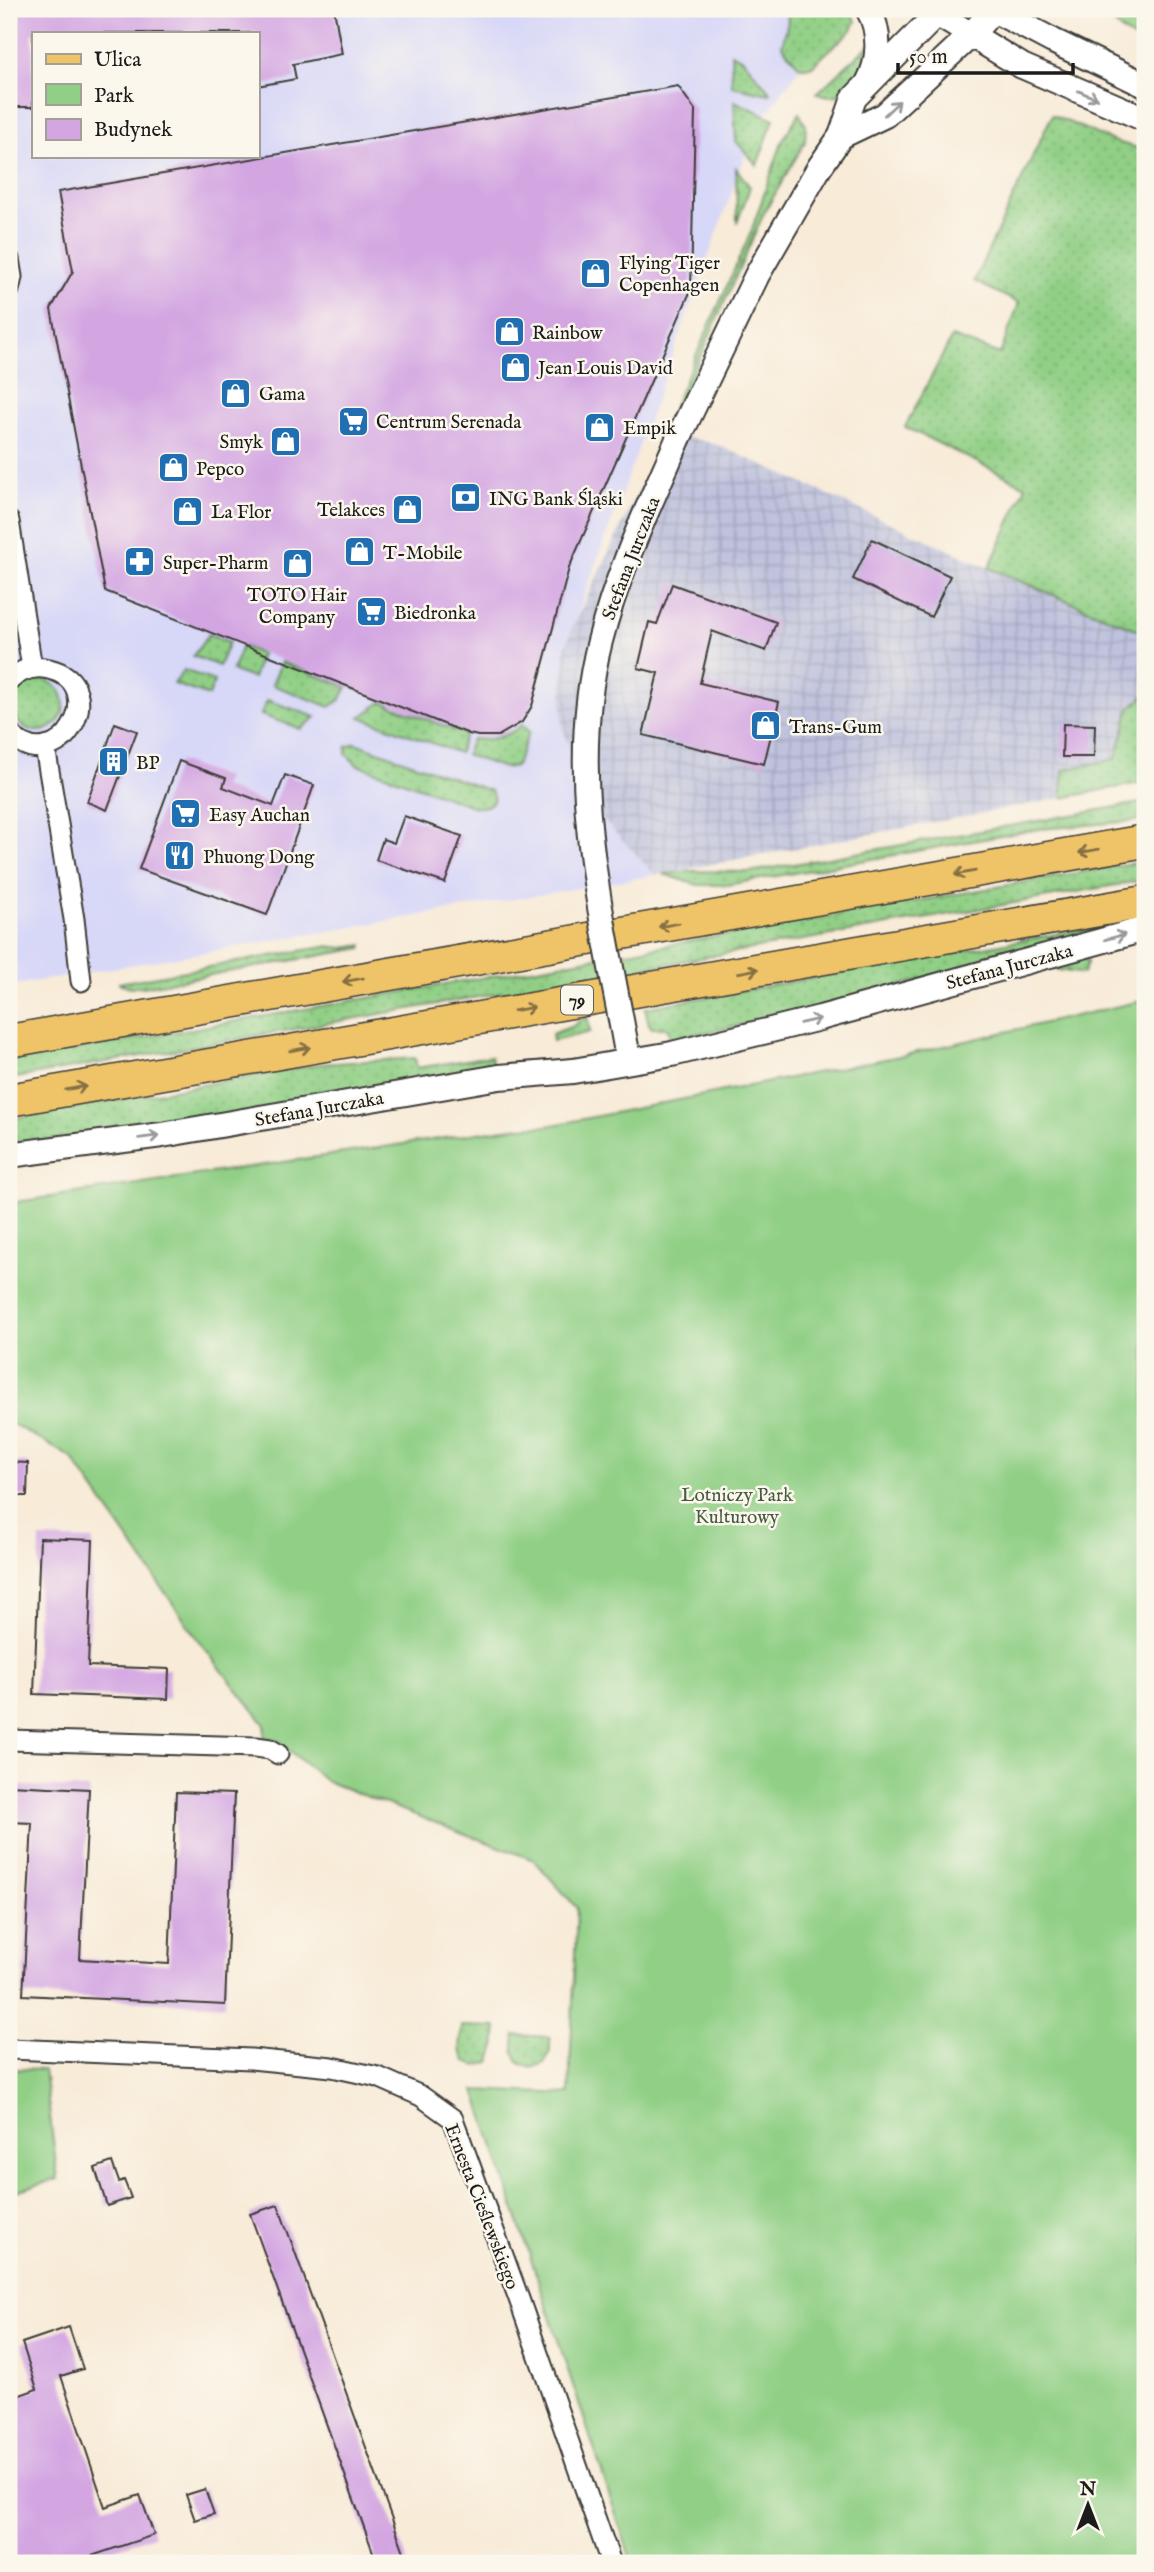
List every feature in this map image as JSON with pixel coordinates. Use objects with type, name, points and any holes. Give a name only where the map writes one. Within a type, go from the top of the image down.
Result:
[{"type":"main road","points":[[9,1041],[1145,841]]},
{"type":"main road","name":"79","points":[[9,1100],[1145,902]]},
{"type":"street","name":"Stefana Jurczaka","points":[[867,84],[875,62],[877,41],[868,9]]},
{"type":"street","name":"Stefana Jurczaka","points":[[841,136],[885,115],[971,34],[993,9]]},
{"type":"street","points":[[993,9],[1145,85]]},
{"type":"street","name":"Stefana Jurczaka","points":[[627,1054],[589,835],[585,786],[586,727],[599,642],[622,569],[679,437],[757,275],[819,168],[841,136],[854,98],[936,10]]},
{"type":"street","points":[[936,10],[1022,66],[1145,119]]},
{"type":"street","points":[[9,259],[12,277],[9,290]]},
{"type":"street","points":[[9,521],[32,668]]},
{"type":"street","points":[[9,681],[16,674],[32,668],[45,668],[63,675],[74,689],[79,702],[78,716],[69,733],[63,739],[45,747],[23,743],[9,733]]},
{"type":"street","points":[[45,747],[74,919],[81,981]]},
{"type":"street","name":"Stefana Jurczaka","points":[[9,1155],[162,1135],[507,1076],[572,1070],[627,1054],[672,1054],[820,1018],[1145,929]]},
{"type":"street","points":[[9,1740],[256,1747],[270,1749],[278,1754]]},
{"type":"street","name":"Ernesta Cieślewskiego","points":[[9,2049],[251,2059],[332,2067],[378,2077],[421,2096],[453,2119],[611,2563]]},
{"type":"shaded area","points":[[9,9],[815,9],[806,60],[755,129],[565,649],[597,813],[655,875],[9,986]]},
{"type":"shaded area","points":[[667,432],[718,445],[989,568],[1145,633],[1145,695],[1130,708],[1116,759],[1064,770],[1062,798],[655,875],[597,813],[562,728],[562,697],[565,649],[572,628]]},
{"type":"green space","points":[[786,9],[848,9],[856,21],[852,30],[811,67],[800,67],[782,46],[788,21]]},
{"type":"green space","points":[[1100,9],[1145,9],[1145,45],[1123,32]]},
{"type":"green space","points":[[868,46],[859,76],[847,91],[829,96],[817,93]]},
{"type":"green space","points":[[731,53],[743,59],[769,94],[732,86]]},
{"type":"green space","points":[[734,101],[774,119],[757,165],[736,141]]},
{"type":"green space","points":[[799,113],[806,125],[805,142],[764,213],[667,432],[663,430],[751,232],[782,142]]},
{"type":"green space","points":[[1052,115],[1113,141],[1145,150],[1145,633],[989,568],[1026,486],[905,427],[952,337],[1000,354],[1019,303],[974,281]]},
{"type":"green space","points":[[736,168],[750,187],[737,223]]},
{"type":"green space","points":[[209,634],[229,642],[219,666],[193,656]]},
{"type":"green space","points":[[242,646],[261,654],[253,678],[232,671]]},
{"type":"green space","points":[[281,662],[347,687],[340,700],[330,707],[272,685]]},
{"type":"green space","points":[[184,670],[214,681],[209,696],[174,684]]},
{"type":"green space","points":[[38,679],[48,681],[56,687],[62,695],[62,715],[56,723],[48,729],[38,731],[28,729],[20,723],[14,715],[12,705],[14,695],[20,687],[28,681]]},
{"type":"green space","points":[[1145,695],[1145,782],[1062,798],[1063,770],[1116,759],[1130,708]]},
{"type":"green space","points":[[267,700],[316,717],[301,729],[261,715]]},
{"type":"green space","points":[[382,702],[465,734],[459,753],[360,717]]},
{"type":"green space","points":[[522,725],[529,732],[516,766],[504,768],[466,755],[472,739],[499,737]]},
{"type":"green space","points":[[355,743],[491,791],[494,799],[491,804],[475,807],[357,765],[346,754],[347,746]]},
{"type":"green space","points":[[1145,802],[1145,820],[1040,829],[727,885],[698,885],[663,874],[692,871],[749,872]]},
{"type":"green space","points":[[1145,861],[1145,880],[9,1079],[9,1061]]},
{"type":"green space","points":[[1095,927],[1099,929],[801,1014],[670,1039],[668,1028],[652,1028],[645,1008]]},
{"type":"green space","points":[[363,945],[362,948],[143,987],[118,983],[328,946],[343,948]]},
{"type":"green space","points":[[1082,958],[1088,961],[1083,974],[1046,968]]},
{"type":"green space","name":"Lotniczy Park Kulturowy","points":[[1145,1000],[1145,2563],[632,2563],[475,2090],[569,2094],[577,1908],[534,1860],[326,1781],[275,1739],[264,1738],[265,1725],[198,1640],[72,1458],[9,1422],[9,1203],[518,1127],[548,1126],[905,1055]]},
{"type":"green space","points":[[587,1015],[590,1032],[553,1041],[552,1034],[573,1026]]},
{"type":"green space","points":[[491,1056],[493,1068],[215,1118],[9,1146],[9,1119],[321,1064],[415,1058],[417,1068]]},
{"type":"green space","points":[[462,2026],[497,2027],[495,2049],[490,2062],[477,2066],[465,2061],[460,2049]]},
{"type":"green space","points":[[515,2035],[550,2037],[550,2051],[544,2063],[532,2068],[519,2063],[514,2050]]},
{"type":"green space","points":[[9,2069],[44,2070],[58,2179],[9,2193]]},
{"type":"building","points":[[9,9],[334,9],[342,54],[293,64],[296,79],[259,86],[259,32],[32,32],[32,107],[9,107]]},
{"type":"building","name":"Centrum Serenada","points":[[678,86],[695,110],[691,290],[569,568],[532,706],[522,722],[498,736],[469,734],[105,591],[51,309],[73,271],[58,192]]},
{"type":"building","points":[[872,539],[950,576],[931,617],[853,579]]},
{"type":"building","points":[[672,584],[776,622],[766,651],[712,631],[700,683],[779,702],[764,764],[643,735],[658,673],[638,668],[649,622],[657,624]]},
{"type":"building","name":"BP","points":[[115,723],[137,731],[107,810],[87,802]]},
{"type":"building","points":[[1063,724],[1095,725],[1094,757],[1062,757]]},
{"type":"building","points":[[179,761],[226,778],[223,787],[273,806],[285,775],[314,785],[267,915],[139,869]]},
{"type":"building","points":[[404,816],[462,836],[445,883],[376,860],[383,839],[394,843]]},
{"type":"building","points":[[9,1462],[28,1463],[27,1496],[9,1496]]},
{"type":"building","points":[[40,1538],[93,1540],[88,1666],[169,1669],[168,1699],[34,1694]]},
{"type":"building","points":[[9,1785],[89,1789],[80,1959],[169,1964],[176,1792],[234,1794],[225,2005],[23,1995],[32,1823],[9,1822]]},
{"type":"building","points":[[112,2162],[119,2182],[124,2180],[131,2198],[107,2206],[95,2168]]},
{"type":"building","points":[[278,2205],[408,2563],[377,2563],[250,2214]]},
{"type":"building","points":[[69,2327],[83,2369],[61,2376],[105,2507],[140,2495],[154,2535],[71,2563],[9,2563],[9,2399],[37,2389],[22,2343]]},
{"type":"building","points":[[205,2489],[214,2514],[195,2520],[186,2495]]},
{"type":"place","name":"Flying Tiger Copenhagen","points":[[596,273]]},
{"type":"place","name":"Rainbow","points":[[509,332]]},
{"type":"place","name":"Jean Louis David","points":[[515,367]]},
{"type":"place","name":"Gama","points":[[236,393]]},
{"type":"place","name":"Centrum Serenada","points":[[353,421]]},
{"type":"place","name":"Empik","points":[[600,427]]},
{"type":"place","name":"Smyk","points":[[286,441]]},
{"type":"place","name":"Pepco","points":[[173,468]]},
{"type":"place","name":"ING Bank Śląski","points":[[466,498]]},
{"type":"place","name":"Telakces","points":[[408,509]]},
{"type":"place","name":"La Flor","points":[[188,511]]},
{"type":"place","name":"T-Mobile","points":[[360,552]]},
{"type":"place","name":"Super-Pharm","points":[[140,562]]},
{"type":"place","name":"TOTO Hair Company","points":[[297,563]]},
{"type":"place","name":"Biedronka","points":[[371,612]]},
{"type":"place","name":"Trans-Gum","points":[[766,726]]},
{"type":"place","name":"BP","points":[[113,762]]},
{"type":"place","name":"Easy Auchan","points":[[186,814]]},
{"type":"place","name":"Phuong Dong","points":[[180,856]]}]
